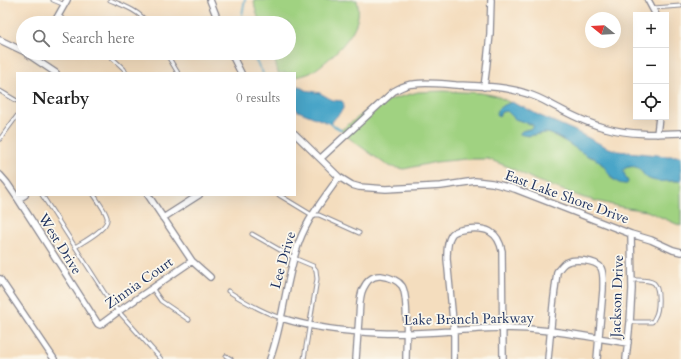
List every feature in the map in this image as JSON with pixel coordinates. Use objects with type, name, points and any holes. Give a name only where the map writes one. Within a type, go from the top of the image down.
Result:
[{"type":"street","points":[[210,0],[216,16]]},
{"type":"street","points":[[484,87],[490,34],[491,0]]},
{"type":"street","points":[[648,0],[655,12]]},
{"type":"street","points":[[59,16],[66,3]]},
{"type":"street","points":[[0,40],[16,48]]},
{"type":"street","points":[[41,60],[55,72]]},
{"type":"street","points":[[234,60],[240,72]]},
{"type":"street","points":[[321,158],[394,91],[413,84],[501,88],[539,98],[574,117],[604,128],[632,133],[681,133]]},
{"type":"street","points":[[657,134],[659,120]]},
{"type":"street","name":"East Lake Shore Drive","points":[[296,135],[339,177],[352,185],[370,189],[386,189],[416,188],[475,181],[492,182],[515,189],[681,252]]},
{"type":"street","name":"West Drive","points":[[0,175],[7,183],[85,306],[100,325]]},
{"type":"street","name":"Lee Drive","points":[[270,359],[299,242],[312,216],[339,177]]},
{"type":"street","points":[[18,200],[24,196]]},
{"type":"street","points":[[149,196],[192,261],[210,277]]},
{"type":"street","points":[[162,218],[197,196]]},
{"type":"street","points":[[454,359],[454,331],[447,248],[454,232],[479,228],[487,230],[498,238],[503,256],[503,359]]},
{"type":"street","name":"Jackson Drive","points":[[626,359],[630,322],[632,234]]},
{"type":"street","points":[[548,359],[555,284],[558,272],[564,264],[570,261],[578,260],[595,263],[600,267],[602,272],[603,279],[597,359]]},
{"type":"street","name":"Zinnia Court","points":[[100,325],[192,261]]},
{"type":"street","points":[[356,359],[362,291],[365,284],[370,279],[378,276],[393,279],[398,282],[405,295],[406,359]]},
{"type":"street","points":[[0,279],[54,359]]},
{"type":"street","name":"Lake Branch Parkway","points":[[281,318],[310,326],[358,332],[406,333],[503,328],[551,331],[628,343]]},
{"type":"lane","points":[[53,0],[66,3]]},
{"type":"lane","points":[[110,0],[129,8],[141,16]]},
{"type":"lane","points":[[653,8],[681,6]]},
{"type":"lane","points":[[114,60],[126,72]]},
{"type":"lane","points":[[170,60],[177,72]]},
{"type":"lane","points":[[0,91],[16,100]]},
{"type":"lane","points":[[0,139],[16,117]]},
{"type":"lane","points":[[43,196],[111,303],[161,359]]},
{"type":"lane","points":[[75,247],[101,229],[107,222],[108,219],[95,196]]},
{"type":"lane","points":[[281,196],[312,216],[320,215],[359,233]]},
{"type":"lane","points":[[252,234],[315,268],[317,279],[304,359]]},
{"type":"lane","points":[[630,322],[652,322],[658,305],[657,288],[654,283],[649,281],[632,280]]},
{"type":"lane","points":[[152,288],[161,301],[189,320]]},
{"type":"lane","points":[[228,291],[253,306],[281,318]]},
{"type":"lane","points":[[226,356],[231,359]]},
{"type":"green space","points":[[254,0],[357,0],[358,14],[356,24],[352,32],[340,48],[324,63],[310,73],[296,77],[296,72],[278,72],[275,60],[296,60],[296,16],[258,16]]},
{"type":"green space","points":[[443,91],[481,93],[497,96],[511,103],[501,107],[499,117],[501,112],[507,111],[515,119],[533,125],[534,128],[522,131],[520,133],[528,136],[549,133],[574,146],[588,156],[596,159],[606,168],[612,179],[625,184],[628,182],[623,171],[625,168],[635,166],[649,178],[665,181],[681,181],[681,226],[647,211],[621,207],[584,198],[535,180],[509,167],[488,159],[466,159],[436,162],[404,169],[392,167],[385,164],[349,138],[341,130],[378,104],[418,92]]},
{"type":"water","points":[[296,85],[305,90],[320,93],[332,100],[342,101],[344,104],[341,112],[331,124],[296,109]]},
{"type":"water","points":[[512,102],[606,147],[618,151],[681,156],[681,181],[652,180],[645,176],[638,168],[631,167],[625,168],[623,171],[628,182],[627,184],[621,184],[613,179],[601,163],[596,159],[586,155],[556,136],[547,133],[528,136],[520,134],[522,131],[533,128],[533,125],[515,119],[507,111],[501,112],[499,117],[497,114],[497,110]]},
{"type":"waterway","points":[[242,16],[245,0]]},
{"type":"waterway","points":[[255,60],[262,72]]},
{"type":"waterway","points":[[329,123],[341,130]]}]
